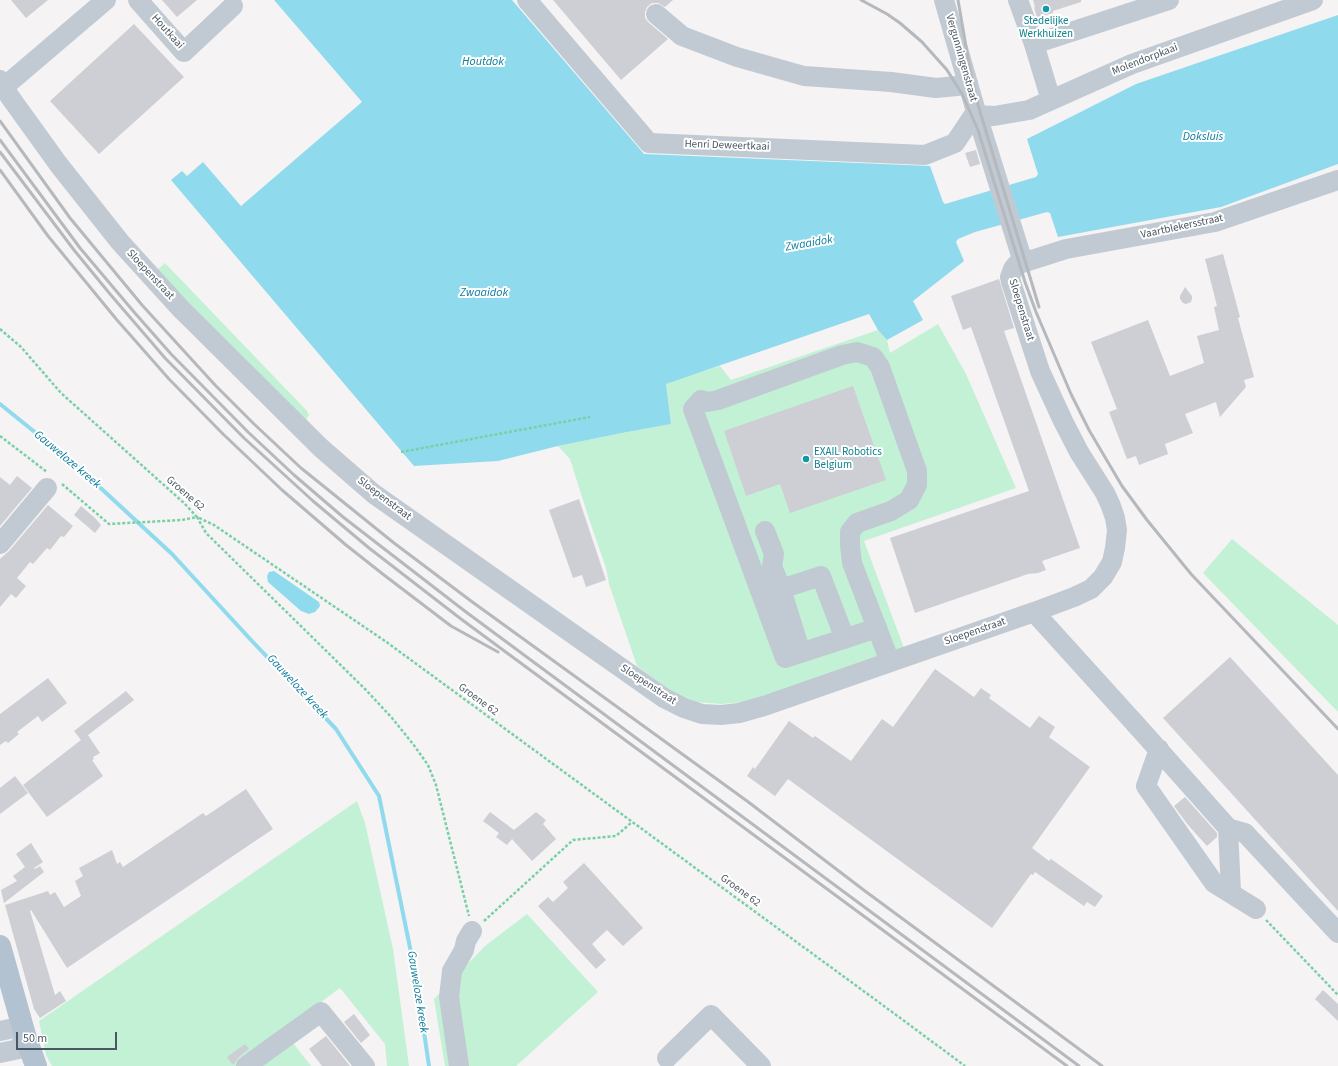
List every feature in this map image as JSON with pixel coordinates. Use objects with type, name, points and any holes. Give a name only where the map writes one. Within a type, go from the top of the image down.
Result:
[{"type":"main road","points":[[0,946],[25,1035],[36,1066]]},
{"type":"street","points":[[2,83],[106,0]]},
{"type":"street","name":"Houtkaai","points":[[138,0],[184,52],[233,6]]},
{"type":"street","name":"Henri Deweertkaai","points":[[527,0],[649,143],[925,155],[955,143],[973,116],[977,116]]},
{"type":"street","name":"Vergunningenstraat","points":[[944,0],[977,116]]},
{"type":"street","points":[[1018,0],[1034,44],[1051,100]]},
{"type":"street","points":[[1034,44],[1169,0]]},
{"type":"street","name":"Molendorpkaai","points":[[977,116],[994,116],[1029,110],[1132,64],[1313,0]]},
{"type":"street","points":[[656,14],[682,36],[736,57],[804,76],[891,82],[936,88],[958,86],[968,83]]},
{"type":"street","name":"Sloepenstraat","points":[[2,83],[59,165],[120,242],[181,309],[321,448],[374,494],[664,698],[684,708],[702,714],[721,715],[739,713],[764,706],[1074,597],[1090,589],[1099,581],[1112,562],[1115,548],[1116,530],[1111,506],[1105,493],[1079,452],[1063,422],[1040,371],[1010,277],[1012,268],[1023,262],[977,116]]},
{"type":"street","name":"Vaartblekersstraat","points":[[1023,262],[1066,249],[1215,222],[1338,180]]},
{"type":"street","points":[[877,627],[785,658],[694,409],[700,400],[707,402],[718,400],[842,355],[857,352],[873,357],[880,367],[917,471],[917,485],[909,500],[891,511],[857,523],[850,532],[852,563],[877,627],[890,662]]},
{"type":"street","points":[[0,544],[47,488]]},
{"type":"street","points":[[765,531],[774,554],[772,566],[801,653]]},
{"type":"street","points":[[781,590],[821,576],[844,639]]},
{"type":"street","points":[[1034,612],[1228,828],[1245,833],[1338,933]]},
{"type":"street","points":[[1158,749],[1146,786],[1214,883],[1231,892],[1256,910]]},
{"type":"street","points":[[1228,828],[1231,892]]},
{"type":"street","points":[[459,1066],[449,997],[452,971],[464,950],[466,941],[472,932]]},
{"type":"street","points":[[246,1066],[321,1012],[365,1066]]},
{"type":"street","points":[[667,1058],[711,1015],[761,1066]]},
{"type":"street","points":[[0,1031],[14,1028],[25,1035],[19,1049],[0,1053]]},
{"type":"path","name":"Groene 62","points":[[0,329],[21,347],[61,393],[184,503],[197,517],[214,525],[391,646],[965,1066]]},
{"type":"path","points":[[401,452],[590,417]]},
{"type":"path","points":[[110,524],[182,520],[197,517],[206,533],[366,690],[392,718],[428,765],[436,785],[472,932],[573,840],[616,836],[632,822]]},
{"type":"path","points":[[1256,910],[1338,995]]},
{"type":"green space","points":[[165,263],[307,411],[309,415],[306,420],[188,303],[157,270]]},
{"type":"green space","points":[[938,324],[966,374],[1016,488],[864,541],[904,648],[745,702],[721,704],[696,702],[672,692],[637,666],[609,584],[606,568],[570,459],[558,446],[671,424],[666,384],[677,379],[720,366],[731,380],[878,330],[887,340],[890,353]]},
{"type":"green space","points":[[1232,539],[1338,625],[1338,712],[1203,573]]},
{"type":"green space","points":[[357,801],[365,823],[393,949],[409,1066],[387,1066],[385,1044],[340,988],[283,1030],[311,1066],[52,1066],[46,1055],[39,1021]]},
{"type":"green space","points":[[527,914],[598,992],[516,1066],[445,1066],[434,999],[485,946]]},
{"type":"water","name":"Zwaaidok","points":[[274,0],[512,0],[644,154],[930,166],[945,204],[1036,177],[1038,174],[1027,139],[1136,84],[1338,15],[1338,164],[1221,207],[1058,237],[1050,213],[1047,212],[975,232],[958,239],[956,242],[964,261],[913,301],[923,320],[887,340],[878,330],[869,314],[666,384],[671,424],[558,446],[498,461],[414,466],[171,180],[182,171],[187,176],[203,162],[241,206],[362,102]]},
{"type":"water","points":[[274,571],[319,602],[320,606],[315,612],[309,614],[301,611],[268,582],[267,576],[269,572]]},
{"type":"building","points":[[11,0],[48,0],[26,18]]},
{"type":"building","points":[[162,0],[197,0],[177,17]]},
{"type":"building","points":[[553,0],[673,0],[665,7],[658,3],[652,3],[647,7],[645,12],[645,18],[648,22],[668,39],[621,80]]},
{"type":"building","name":"Stedelijke Werkhuizen","points":[[1033,0],[1081,0],[1081,2],[1037,18]]},
{"type":"building","points":[[134,24],[184,77],[99,154],[50,101]]},
{"type":"building","points":[[976,150],[980,164],[970,167],[965,153]]},
{"type":"building","points":[[1223,254],[1254,377],[1244,380],[1246,387],[1220,417],[1216,402],[1185,414],[1193,433],[1165,444],[1168,454],[1139,465],[1136,456],[1127,459],[1109,412],[1117,409],[1091,342],[1148,320],[1170,376],[1204,363],[1197,336],[1219,330],[1214,307],[1217,306],[1205,259]]},
{"type":"building","points":[[999,279],[1014,328],[1004,331],[1080,548],[1042,561],[1046,570],[1028,574],[915,613],[890,538],[1029,491],[971,327],[963,330],[951,296]]},
{"type":"building","points":[[1185,287],[1192,296],[1191,302],[1186,304],[1180,299]]},
{"type":"building","name":"EXAIL Robotics Belgium","points":[[853,386],[886,480],[790,513],[780,484],[746,496],[724,431]]},
{"type":"building","points":[[17,476],[32,488],[0,526],[0,477],[10,485]]},
{"type":"building","points":[[579,499],[606,580],[586,587],[582,575],[573,578],[549,510]]},
{"type":"building","points":[[48,505],[73,526],[64,537],[61,536],[50,550],[47,548],[33,564],[30,562],[17,578],[26,586],[16,598],[11,594],[0,607],[0,559],[9,551]]},
{"type":"building","points":[[81,506],[101,525],[95,533],[74,515]]},
{"type":"building","points":[[1230,657],[1338,775],[1338,911],[1163,718]]},
{"type":"building","points":[[935,669],[974,697],[981,688],[991,695],[989,698],[1030,728],[1039,716],[1055,727],[1049,737],[1090,767],[1032,848],[1049,861],[1051,859],[1103,896],[1095,907],[1087,902],[1084,906],[1035,872],[1033,875],[1031,874],[992,928],[788,779],[775,796],[747,776],[753,767],[755,769],[789,721],[813,738],[815,736],[851,761],[882,719],[893,727]]},
{"type":"building","points":[[48,678],[67,703],[42,722],[38,716],[17,732],[19,734],[8,743],[6,741],[0,745],[0,714]]},
{"type":"building","points":[[126,691],[134,700],[88,735],[100,753],[93,757],[94,759],[92,760],[103,776],[47,817],[23,785],[81,740],[74,731]]},
{"type":"building","points":[[15,776],[28,793],[0,814],[0,788]]},
{"type":"building","points":[[246,789],[273,829],[67,968],[31,910],[30,911],[55,995],[60,991],[66,1001],[40,1018],[34,1009],[5,905],[48,891],[50,895],[55,892],[64,907],[81,896],[75,881],[83,876],[79,868],[112,850],[117,864],[120,862],[123,867],[203,813],[206,816]]},
{"type":"building","points":[[1185,797],[1217,833],[1217,837],[1207,846],[1188,825],[1174,806]]},
{"type":"building","points":[[490,812],[514,830],[536,812],[546,820],[543,824],[556,839],[532,861],[512,839],[507,845],[496,837],[499,833],[483,821]]},
{"type":"building","points":[[31,843],[43,862],[34,868],[35,869],[40,866],[44,872],[4,903],[1,890],[17,881],[13,876],[25,867],[16,854]]},
{"type":"building","points":[[584,863],[643,928],[623,946],[607,930],[592,944],[606,960],[596,969],[538,906],[548,897],[553,902],[568,888],[563,882]]},
{"type":"building","points":[[1323,990],[1338,1004],[1338,1021],[1315,999]]},
{"type":"building","points":[[354,1014],[370,1035],[361,1043],[344,1022]]},
{"type":"building","points":[[326,1036],[350,1066],[322,1066],[309,1049]]},
{"type":"building","points":[[245,1044],[249,1049],[239,1057],[233,1065],[227,1057]]},
{"type":"waterway","name":"Gauweloze kreek","points":[[0,404],[78,467],[172,554],[336,729],[379,796],[416,977],[429,1066]]},
{"type":"railway","points":[[861,0],[887,14],[922,42],[947,70],[962,94],[978,130],[1025,282],[1036,312],[1071,394],[1089,430],[1122,486],[1147,520],[1191,574],[1338,729]]},
{"type":"railway","points":[[958,0],[970,70],[978,105],[1039,307]]},
{"type":"railway","points":[[0,121],[70,218],[142,305],[215,385],[301,468],[394,543],[471,601],[747,801],[865,891],[1102,1066]]},
{"type":"railway","points":[[0,140],[80,248],[134,312],[171,354],[248,432],[294,475],[343,517],[466,612],[1079,1066]]},
{"type":"railway","points":[[0,152],[74,250],[165,358],[244,438],[313,501],[369,548],[461,619],[1067,1066]]},
{"type":"railway","points":[[0,170],[48,236],[117,320],[169,379],[223,434],[282,490],[346,545],[451,626],[498,652]]},
{"type":"place","name":"Stedelijke Werkhuizen","points":[[1046,9]]},
{"type":"place","name":"EXAIL Robotics Belgium","points":[[806,459]]},
{"type":"water label","name":"Houtdok","points":[[483,62]]},
{"type":"water label","name":"Doksluis","points":[[1203,137]]}]
